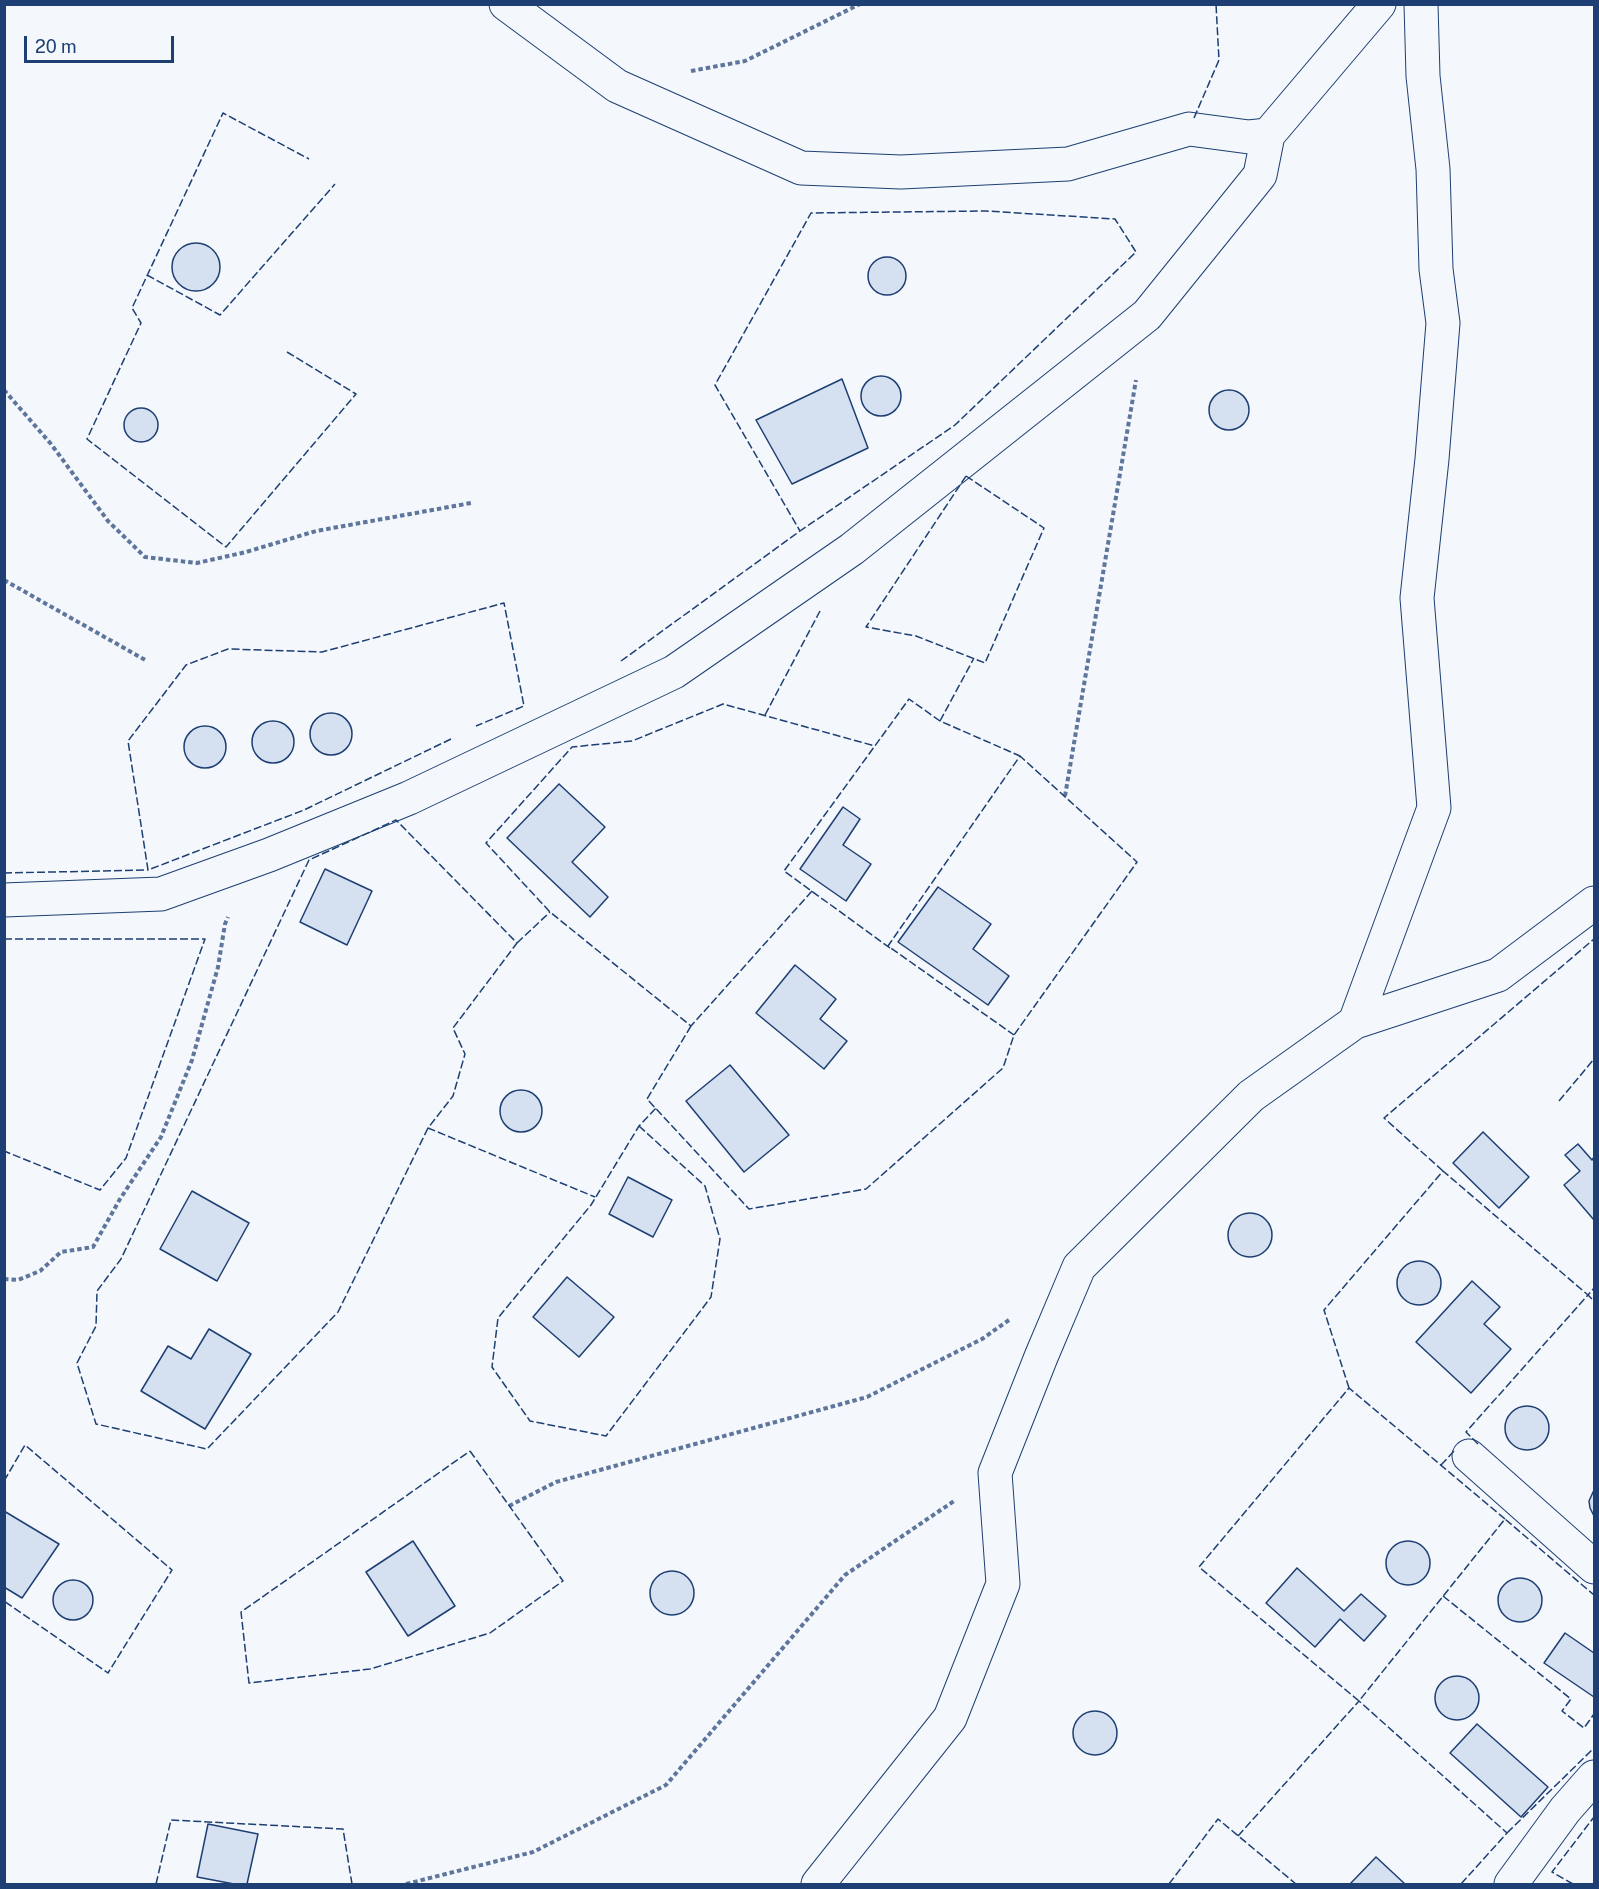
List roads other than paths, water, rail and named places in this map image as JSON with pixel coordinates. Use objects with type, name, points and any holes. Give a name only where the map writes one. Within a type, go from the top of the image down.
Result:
[{"type":"street","points":[[506,4],[617,86],[801,168],[901,172],[1068,164],[1189,129],[1249,137],[1268,135]]},
{"type":"street","points":[[4,900],[161,894],[268,855],[409,798],[674,672],[852,549],[1147,315],[1260,175],[1268,135],[1379,4]]},
{"type":"street","points":[[1355,1022],[1434,808],[1417,598],[1432,459],[1443,323],[1436,269],[1433,169],[1423,76],[1421,4]]},
{"type":"street","points":[[818,1884],[950,1718],[1003,1584],[994,1473],[1079,1267],[1251,1096],[1355,1022],[1498,975],[1594,903]]},
{"type":"street","points":[[1469,1456],[1594,1567]]},
{"type":"street","points":[[1511,1884],[1565,1809],[1594,1777]]}]
